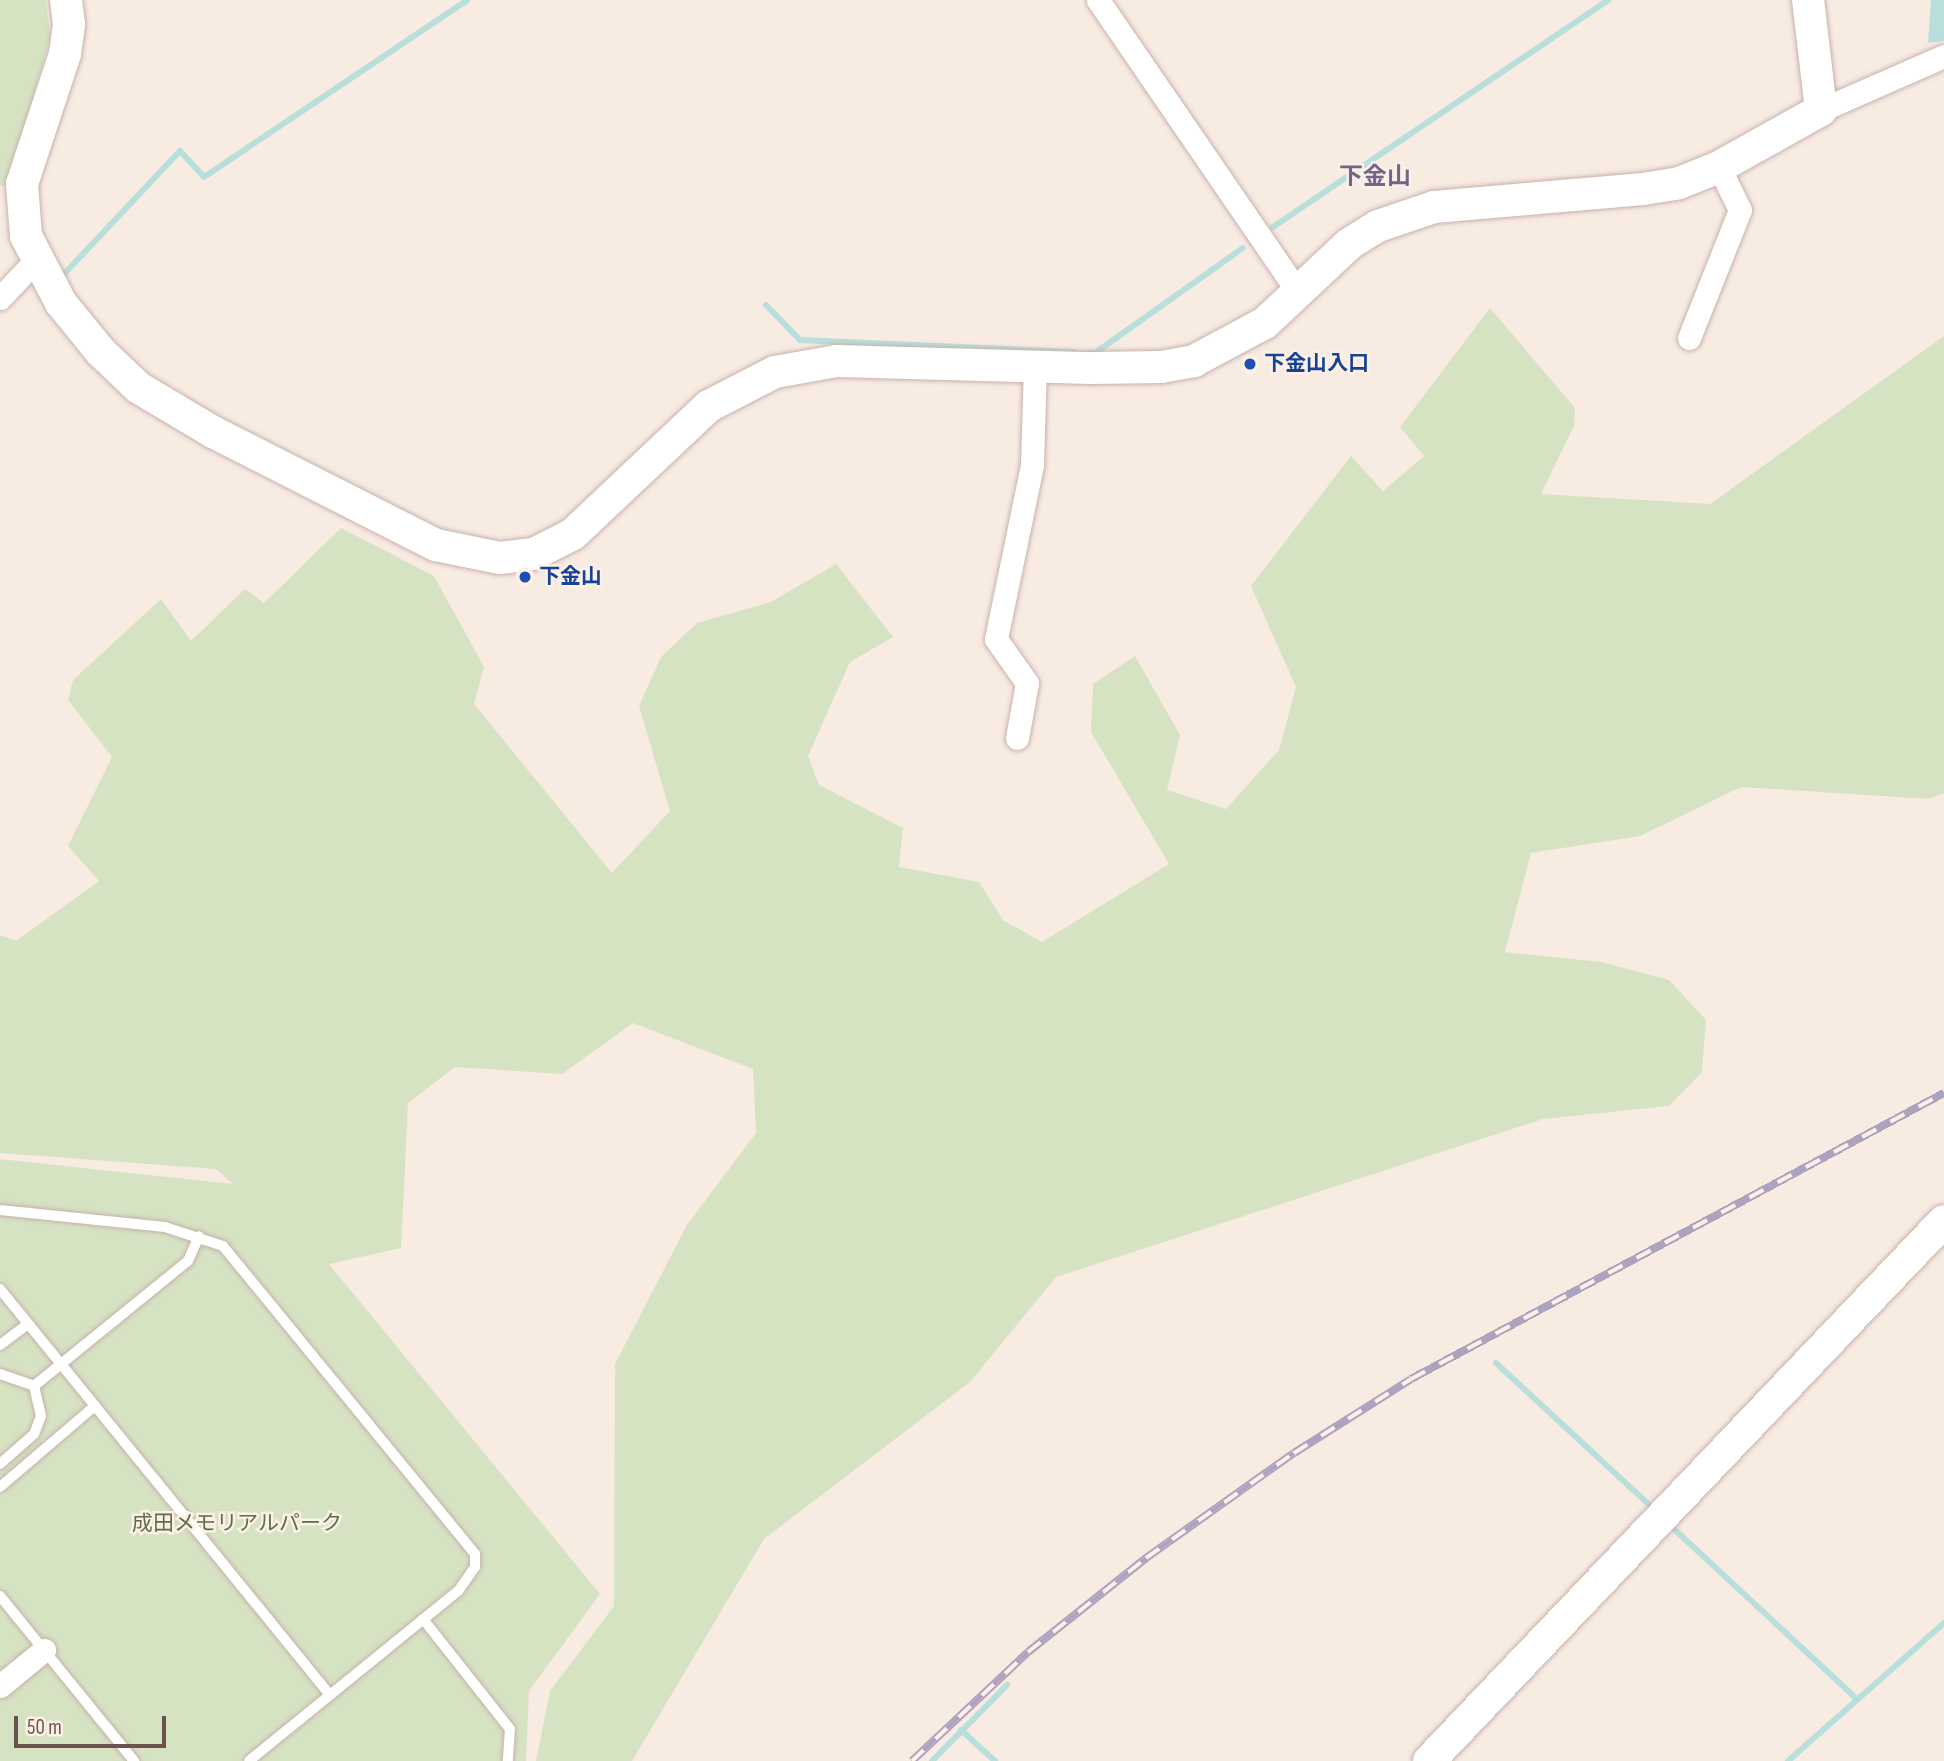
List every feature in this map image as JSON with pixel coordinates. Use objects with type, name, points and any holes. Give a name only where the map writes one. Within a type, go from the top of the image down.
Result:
[{"type":"street","points":[[65,0],[69,25],[65,54],[22,184],[24,225],[36,260],[69,313],[139,388],[305,481],[424,539],[469,554],[500,558],[534,554],[573,534],[709,406],[775,372],[837,361],[1161,367],[1194,360],[1265,323],[1349,244],[1378,226],[1434,207],[1643,189],[1679,183],[1719,167],[1821,110],[1944,56]]},
{"type":"street","points":[[1098,0],[1298,292]]},
{"type":"street","points":[[1808,0],[1821,110]]},
{"type":"street","points":[[1689,338],[1741,211],[1719,167]]},
{"type":"street","points":[[0,298],[36,260]]},
{"type":"street","points":[[1017,738],[1027,683],[996,639],[1032,465],[1035,366]]},
{"type":"street","points":[[1429,1761],[1944,1221]]},
{"type":"street","points":[[0,1686],[44,1650]]},
{"type":"lane","points":[[0,1210],[165,1227],[223,1245],[475,1554],[469,1580],[248,1761]]},
{"type":"lane","points":[[34,1386],[188,1261],[199,1236]]},
{"type":"lane","points":[[0,1289],[330,1695]]},
{"type":"lane","points":[[0,1345],[28,1324]]},
{"type":"lane","points":[[0,1374],[34,1386]]},
{"type":"lane","points":[[0,1464],[38,1425],[40,1406],[34,1386]]},
{"type":"lane","points":[[0,1487],[95,1406]]},
{"type":"lane","points":[[0,1596],[134,1761]]},
{"type":"lane","points":[[423,1619],[510,1729],[508,1761]]},
{"type":"green space","points":[[0,0],[46,0],[50,37],[10,184],[0,186]]},
{"type":"green space","name":"成田メモリアルパーク","points":[[1490,308],[1575,408],[1574,426],[1541,494],[1710,504],[1944,336],[1944,793],[1928,799],[1741,787],[1640,836],[1531,853],[1505,952],[1601,962],[1669,980],[1706,1020],[1702,1072],[1669,1106],[1543,1119],[1056,1277],[970,1382],[764,1539],[632,1761],[536,1761],[550,1691],[614,1606],[615,1364],[687,1225],[756,1133],[753,1069],[633,1023],[562,1074],[455,1067],[408,1103],[401,1248],[329,1264],[600,1594],[529,1691],[526,1761],[0,1761],[0,1159],[233,1184],[216,1169],[0,1153],[0,935],[16,941],[99,881],[68,846],[112,757],[68,700],[73,680],[161,599],[191,641],[245,589],[264,603],[341,528],[434,576],[484,667],[474,704],[612,873],[670,811],[639,706],[661,657],[697,623],[771,602],[836,564],[893,637],[850,662],[808,756],[819,785],[903,828],[899,867],[979,882],[1003,920],[1042,942],[1169,864],[1091,732],[1093,684],[1135,656],[1180,735],[1167,790],[1226,809],[1279,750],[1296,687],[1251,586],[1351,456],[1383,491],[1424,456],[1400,427]]},
{"type":"water","points":[[1931,0],[1944,0],[1944,41],[1928,43]]},
{"type":"waterway","points":[[64,274],[180,151],[204,177],[467,0]]},
{"type":"waterway","points":[[1273,227],[1608,0]]},
{"type":"waterway","points":[[1089,353],[1095,353],[1243,248]]},
{"type":"waterway","points":[[766,305],[800,340],[1075,352]]},
{"type":"waterway","points":[[1496,1363],[1648,1504]]},
{"type":"waterway","points":[[1674,1529],[1857,1699]]},
{"type":"waterway","points":[[1788,1761],[1944,1623]]},
{"type":"waterway","points":[[932,1761],[1007,1685]]},
{"type":"waterway","points":[[961,1730],[995,1761]]},
{"type":"railway","points":[[912,1761],[1028,1652],[1146,1558],[1294,1453],[1411,1379],[1944,1093]]},
{"type":"place","name":"下金山入口","points":[[1250,364]]},
{"type":"place","name":"下金山","points":[[525,577]]},
{"type":"district","name":"下金山","points":[[1375,177]]}]
